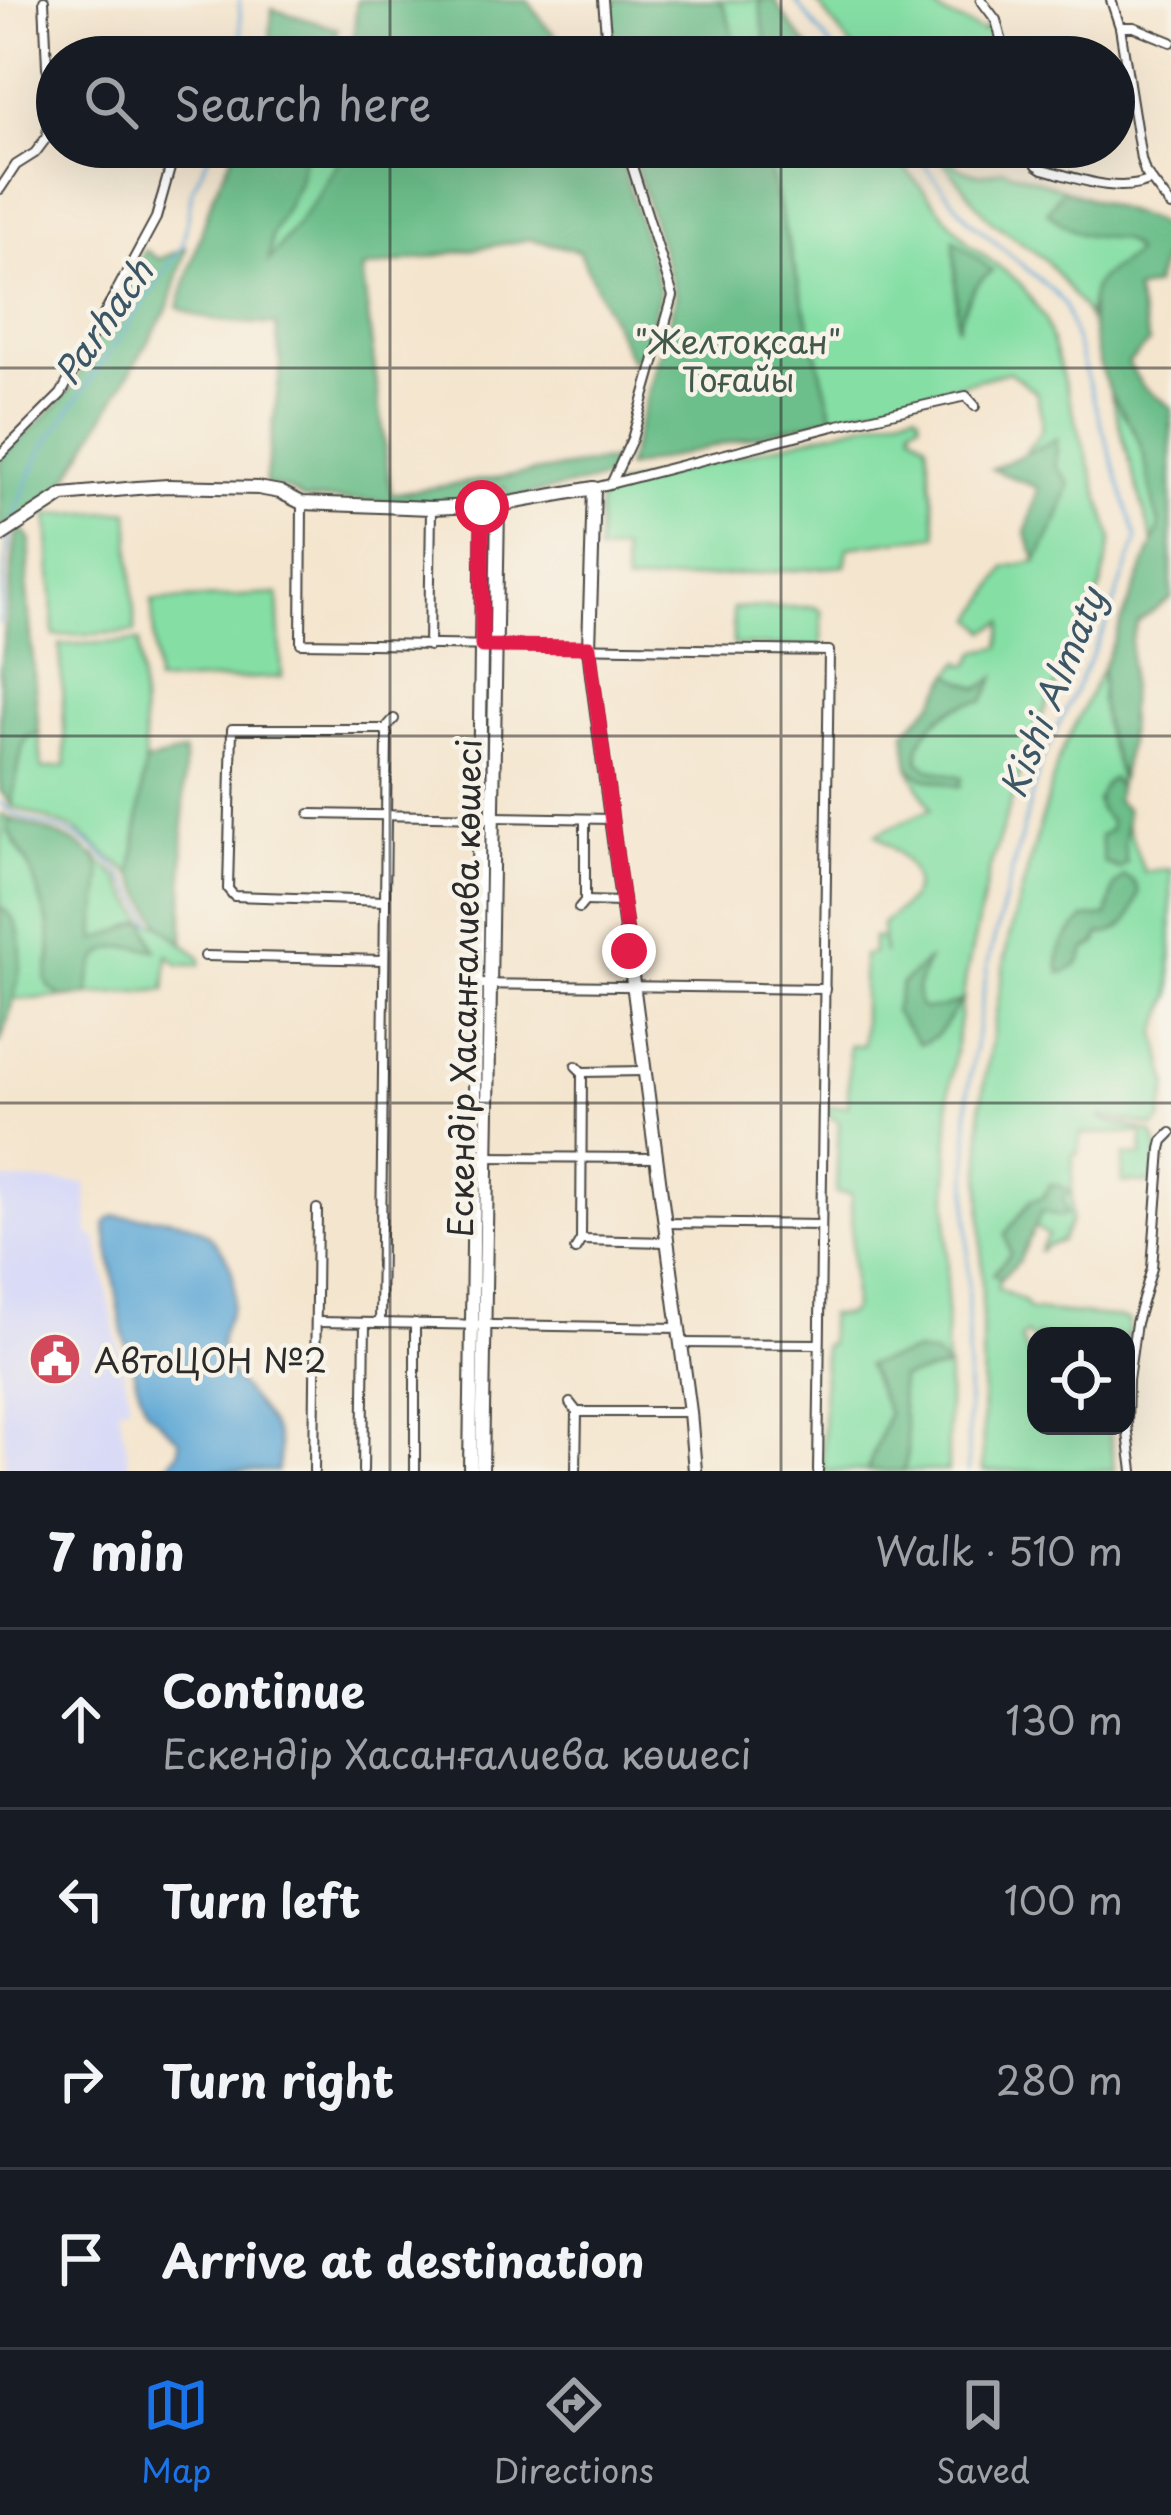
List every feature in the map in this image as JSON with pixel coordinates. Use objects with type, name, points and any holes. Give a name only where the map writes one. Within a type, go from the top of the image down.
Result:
[{"type":"street","points":[[44,0],[45,36]]},
{"type":"street","points":[[603,0],[606,36]]},
{"type":"street","points":[[981,0],[996,20],[1000,36]]},
{"type":"street","points":[[1111,0],[1121,36]]},
{"type":"street","points":[[1120,27],[1134,27],[1171,42]]},
{"type":"street","points":[[1135,121],[1141,159],[1171,206]]},
{"type":"street","points":[[0,189],[16,165],[36,152]]},
{"type":"street","points":[[0,455],[62,394],[156,218],[170,168]]},
{"type":"street","points":[[611,482],[632,439],[673,296],[633,168]]},
{"type":"street","points":[[1045,168],[1117,186],[1151,180]]},
{"type":"street","points":[[0,536],[63,495],[168,486],[258,488],[302,503],[498,506],[594,488],[966,396],[975,406]]},
{"type":"street","points":[[594,488],[589,647],[695,1471]]},
{"type":"street","points":[[302,503],[301,643],[829,651],[818,1471]]},
{"type":"street","name":"Ескендір Хасанғалиева көшесі","points":[[470,1471],[478,1323],[489,646],[498,506]]},
{"type":"street","name":"Ескендір Хасанғалиева көшесі","points":[[482,507],[489,646]]},
{"type":"street","points":[[429,646],[430,508]]},
{"type":"street","points":[[385,901],[234,896],[228,889],[232,729],[385,729],[394,719]]},
{"type":"street","points":[[380,1323],[385,729]]},
{"type":"street","points":[[310,814],[611,819]]},
{"type":"street","points":[[585,819],[582,904],[623,902]]},
{"type":"street","points":[[205,956],[384,960]]},
{"type":"street","points":[[484,984],[825,989]]},
{"type":"street","points":[[575,1250],[580,1240],[582,1157],[579,1070],[645,1071]]},
{"type":"street","points":[[1133,1471],[1127,1426],[1130,1358],[1152,1268],[1161,1149],[1171,1132]]},
{"type":"street","points":[[481,1157],[656,1158]]},
{"type":"street","points":[[314,1471],[317,1209]]},
{"type":"street","points":[[664,1223],[821,1225]]},
{"type":"street","points":[[580,1240],[667,1242]]},
{"type":"street","points":[[317,1322],[478,1323],[819,1344]]},
{"type":"street","points":[[363,1471],[365,1322]]},
{"type":"street","points":[[415,1323],[415,1471]]},
{"type":"street","name":"Ескендір Хасанғалиева көшесі","points":[[478,1323],[482,1471]]},
{"type":"street","points":[[576,1471],[574,1407],[689,1412]]},
{"type":"shaded area","points":[[0,1180],[86,1183],[89,1234],[97,1239],[130,1404],[118,1408],[129,1471],[6,1471],[0,1376]]},
{"type":"green space","points":[[357,0],[528,0],[556,36],[354,36]]},
{"type":"green space","points":[[608,0],[718,0],[734,36],[612,36]]},
{"type":"green space","points":[[718,0],[759,0],[765,36],[734,36]]},
{"type":"green space","points":[[759,0],[775,0],[800,36],[765,36]]},
{"type":"green space","points":[[815,0],[927,0],[941,13],[983,32],[988,22],[993,36],[843,36]]},
{"type":"green space","points":[[272,9],[338,29],[335,36],[270,36]]},
{"type":"green space","name":"\"Желтоқсан\" Тоғайы","points":[[226,168],[302,168],[272,235],[269,261],[334,168],[623,168],[660,290],[646,350],[631,361],[579,251],[531,239],[362,269],[391,494],[613,460],[605,479],[507,499],[504,487],[475,491],[473,504],[304,499],[265,484],[281,367],[276,325],[213,320],[178,307]]},
{"type":"green space","points":[[302,168],[334,168],[268,263],[272,235]]},
{"type":"green space","name":"\"Желтоқсан\" Тоғайы","points":[[636,168],[768,168],[833,417],[626,468],[676,297]]},
{"type":"green space","points":[[768,168],[905,168],[970,245],[1019,282],[1045,319],[1112,538],[1101,587],[1032,737],[990,868],[966,976],[949,1094],[948,1471],[903,1471],[907,1448],[900,1390],[901,1378],[947,1367],[867,1366],[888,1413],[867,1471],[823,1471],[824,1345],[829,1344],[829,1315],[846,1315],[853,1309],[851,1194],[836,1193],[839,1122],[827,1115],[827,1107],[848,1106],[849,1045],[863,1045],[863,955],[873,954],[873,938],[882,938],[884,954],[882,924],[905,904],[915,887],[906,861],[876,834],[931,809],[909,768],[924,778],[960,786],[961,777],[919,762],[922,739],[946,714],[978,700],[992,680],[979,689],[950,674],[961,661],[970,664],[978,651],[1000,647],[1004,622],[987,631],[975,619],[1006,567],[1037,561],[1070,484],[1055,465],[1056,439],[1018,459],[1038,435],[1041,415],[1036,392],[1009,372],[833,417]]},
{"type":"green space","points":[[949,168],[985,173],[1003,169],[1063,189],[1048,211],[1089,236],[1116,237],[1135,252],[1091,299],[1088,319],[1046,260],[990,220]]},
{"type":"green space","points":[[1063,189],[1153,221],[1171,233],[1154,286],[1135,291],[1149,343],[1128,363],[1143,387],[1171,407],[1171,598],[1138,622],[1131,641],[1128,745],[1121,778],[1101,703],[1103,667],[1159,529],[1144,456],[1103,374],[1094,343],[1091,299],[1098,282],[1135,252],[1117,239],[1076,232],[1047,212]]},
{"type":"green space","points":[[954,240],[993,271],[974,289],[957,328]]},
{"type":"green space","points":[[186,248],[169,306],[60,492],[0,530],[0,458],[72,387],[145,250],[159,259]]},
{"type":"green space","points":[[1110,392],[1142,447],[1158,520],[1153,543]]},
{"type":"green space","points":[[915,411],[920,421],[912,424],[912,431],[927,442],[937,535],[848,547],[845,566],[626,584],[622,550],[598,553],[599,500],[617,486]]},
{"type":"green space","points":[[1057,439],[1056,465],[1070,484],[1037,561],[1026,534],[1038,488],[992,469]]},
{"type":"green space","points":[[129,511],[135,632],[54,636],[48,515]]},
{"type":"green space","points":[[24,531],[31,541],[27,589],[39,733],[23,745],[11,805],[0,790],[0,670],[16,534]]},
{"type":"green space","points":[[278,594],[282,677],[156,683],[152,601]]},
{"type":"green space","points":[[815,607],[822,611],[822,647],[733,645],[733,608]]},
{"type":"green space","points":[[139,641],[145,762],[132,875],[76,830],[11,806],[28,737],[39,733],[42,769],[66,766],[60,645]]},
{"type":"green space","points":[[1103,667],[1104,720],[1119,781],[1118,787],[1112,778],[1097,800],[1099,810],[1110,821],[1123,851],[1127,825],[1144,872],[1171,869],[1171,995],[1157,1033],[1168,1084],[1161,1121],[1154,1127],[1100,1119],[1152,1133],[1157,1165],[1150,1183],[1122,1182],[1124,1155],[1142,1156],[1143,1133],[1081,1134],[1078,1154],[1073,1154],[1071,1221],[1061,1241],[1039,1252],[1048,1235],[1033,1226],[1042,1211],[1059,1216],[1063,1197],[1069,1193],[1031,1200],[1006,1233],[1010,1255],[994,1274],[1000,1279],[997,1288],[1023,1301],[1030,1310],[1129,1321],[1129,1327],[1027,1327],[1021,1339],[1027,1353],[1027,1435],[1110,1435],[1114,1471],[983,1471],[981,1103],[1008,941],[1059,757]]},
{"type":"green space","points":[[950,674],[979,689],[995,678],[984,701],[960,706],[938,719],[919,750],[919,762],[962,777],[960,787],[924,778],[909,768],[905,732],[934,702]]},
{"type":"green space","points":[[184,752],[183,944],[161,925],[132,875],[145,762]]},
{"type":"green space","points":[[1112,778],[1118,787],[1116,801],[1126,808],[1127,863],[1119,869],[1104,863],[1100,836],[1110,830],[1110,822],[1098,806],[1099,797]]},
{"type":"green space","points":[[1,814],[9,818],[13,840],[38,888],[51,936],[48,979],[63,997],[14,1000],[20,937],[10,915],[0,907]]},
{"type":"green space","points":[[9,818],[78,845],[98,863],[96,940],[145,921],[156,950],[107,951],[94,966],[89,995],[63,997],[50,988],[46,980],[49,926],[29,865],[8,831]]},
{"type":"green space","points":[[94,854],[119,879],[145,921],[161,925],[200,957],[200,965],[179,965],[168,955],[165,990],[89,995],[93,964],[106,950],[155,949],[144,921],[96,941],[100,874]]},
{"type":"green space","points":[[1124,876],[1139,892],[1127,921],[1116,931],[1100,934],[1077,965],[1060,973],[1064,942],[1085,918],[1107,916],[1114,886]]},
{"type":"green space","points":[[0,907],[12,918],[21,951],[16,991],[0,1044]]},
{"type":"green space","points":[[927,961],[917,989],[919,1006],[944,1007],[962,1000],[938,1033],[919,1044],[894,1012],[902,983]]},
{"type":"green space","points":[[1050,1184],[1070,1193],[1063,1197],[1067,1214],[1042,1211],[1019,1261],[1000,1279],[993,1274],[1010,1254],[1005,1234]]},
{"type":"green space","points":[[915,1352],[934,1355],[948,1368],[901,1378],[907,1448],[903,1471],[867,1471],[888,1413],[867,1365]]},
{"type":"water","points":[[115,1216],[180,1221],[205,1233],[224,1253],[234,1292],[221,1351],[231,1373],[271,1425],[280,1454],[277,1471],[162,1471],[179,1452],[179,1440],[146,1409],[137,1383],[105,1225]]},
{"type":"waterway","name":"Parhach","points":[[239,0],[242,36]]},
{"type":"waterway","name":"Kіshі Almaty","points":[[795,0],[823,36]]},
{"type":"waterway","name":"Parhach","points":[[13,517],[41,452],[183,245],[192,190],[203,168]]},
{"type":"waterway","name":"Kіshі Almaty","points":[[927,168],[968,219],[1064,304],[1137,539],[1108,621],[1040,764],[988,963],[968,1090],[968,1471]]},
{"type":"waterway","name":"Parhach","points":[[0,623],[9,536]]},
{"type":"waterway","name":"Parhach","points":[[0,802],[15,814],[69,833],[96,849],[128,883],[153,923]]},
{"type":"place","name":"АвтоЦОН №2","points":[[55,1359]]},
{"type":"route","points":[[482,507],[482,646],[589,647],[629,951]]}]
